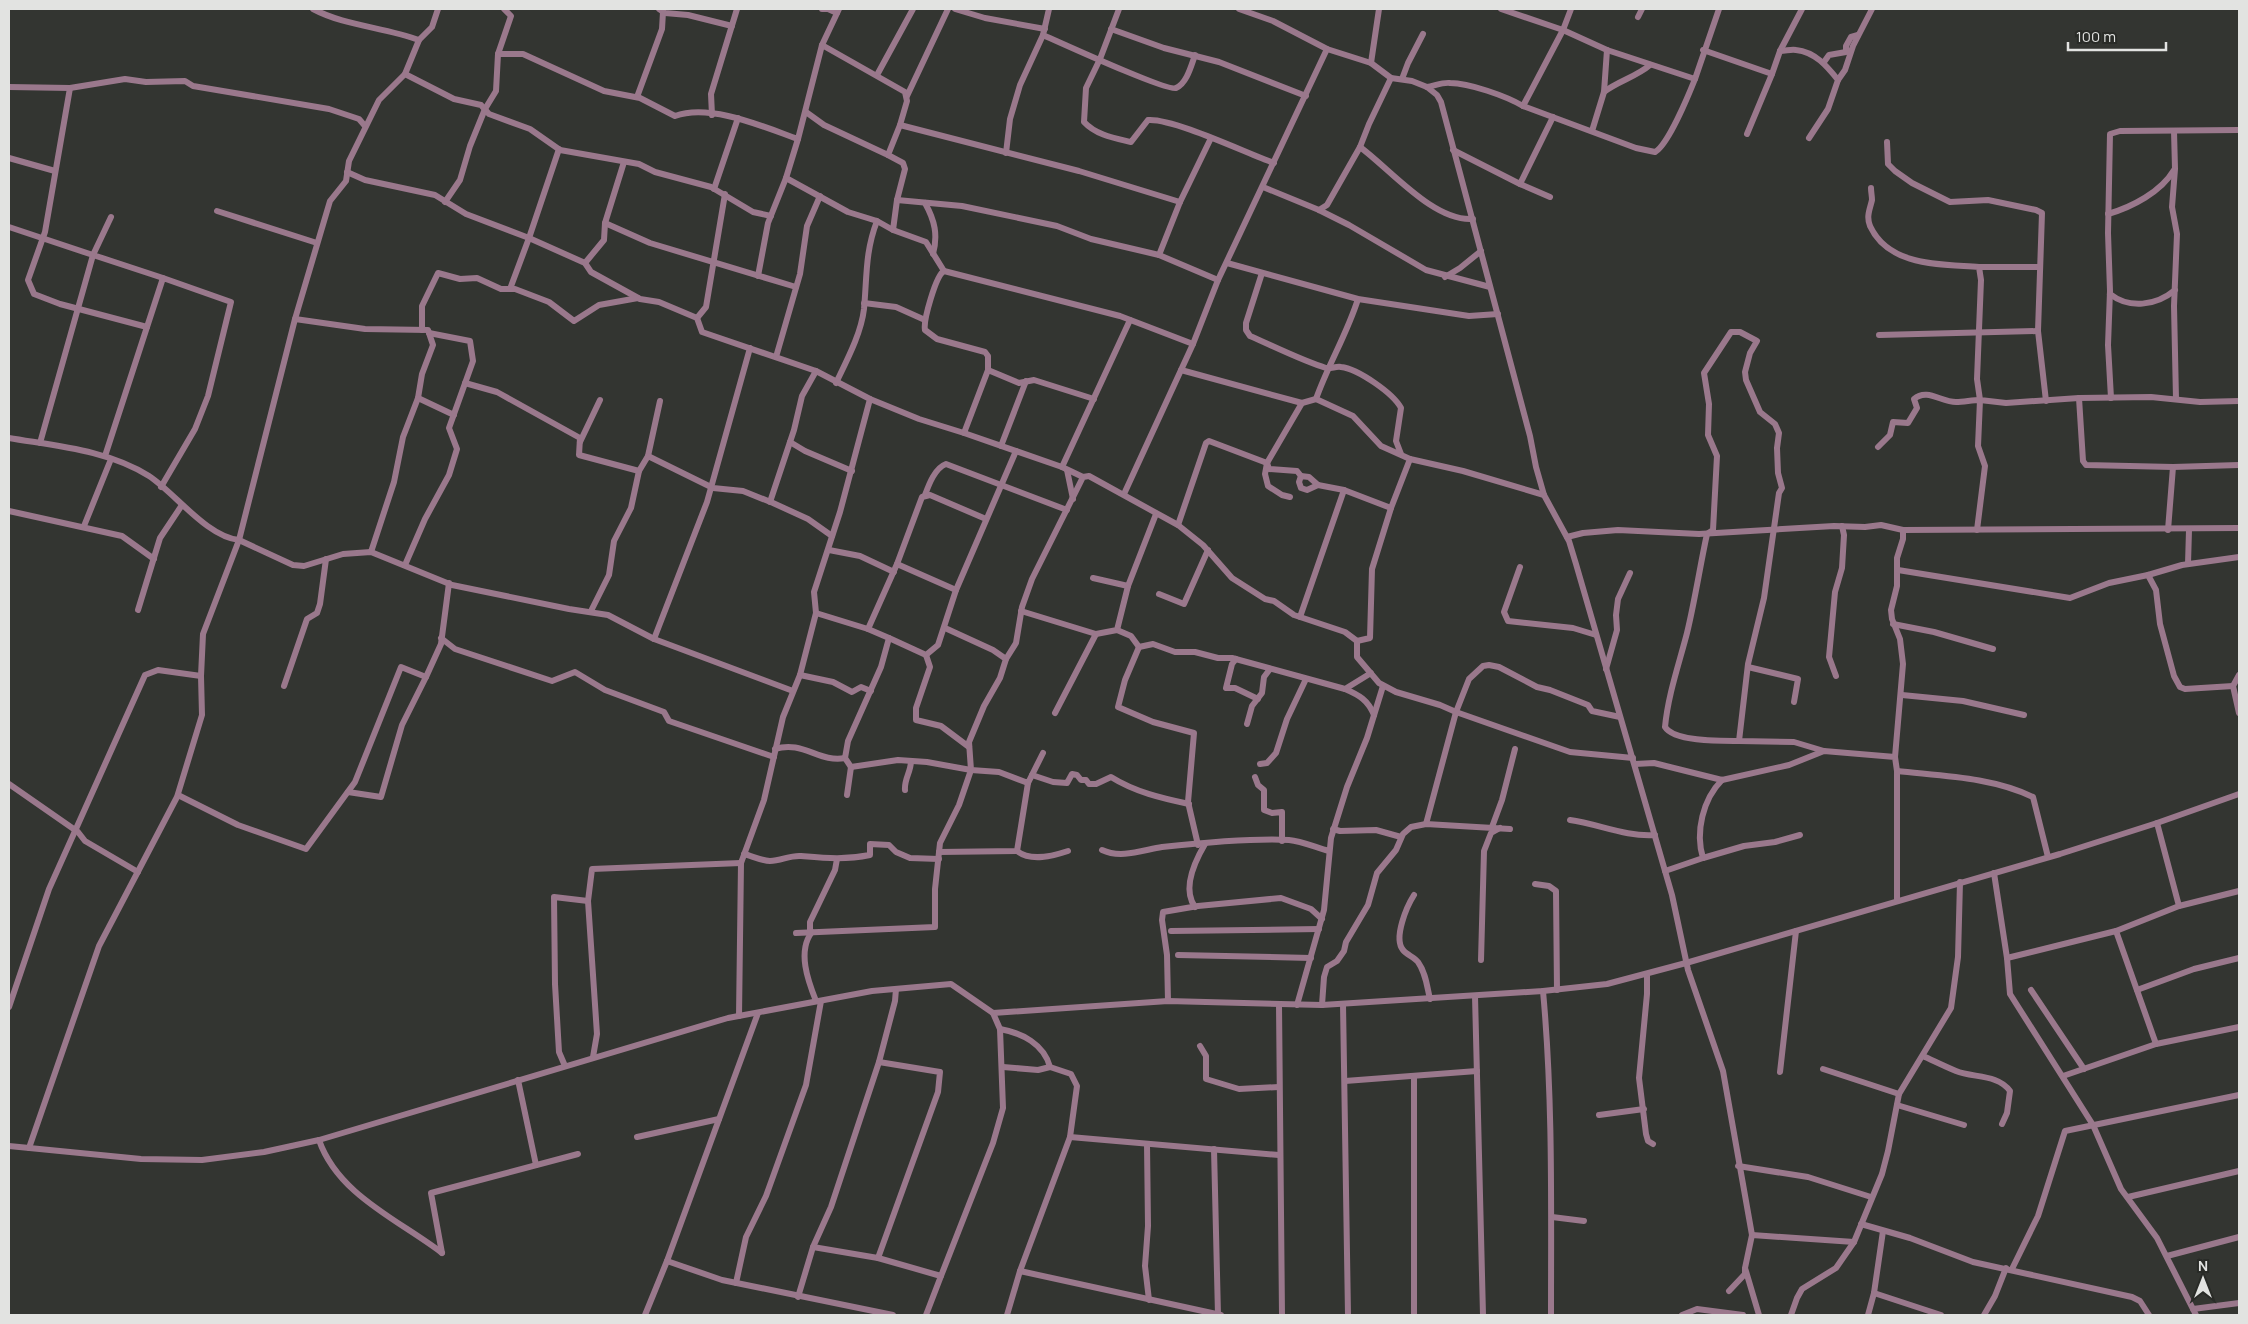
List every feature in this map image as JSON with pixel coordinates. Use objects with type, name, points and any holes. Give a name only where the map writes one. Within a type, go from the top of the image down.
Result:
[{"type":"street","points":[[313,9],[327,16],[397,32],[419,40]]},
{"type":"street","points":[[29,1148],[99,946],[178,795],[202,715],[200,676],[203,634],[239,540],[295,319],[330,202],[346,181],[349,161],[379,100],[405,74],[419,40],[432,27],[438,9]]},
{"type":"street","points":[[445,202],[460,180],[470,146],[485,109],[496,91],[498,54],[511,16],[504,9]]},
{"type":"street","points":[[712,115],[711,94],[737,9]]},
{"type":"street","points":[[758,276],[771,216],[786,178],[798,139],[822,45],[838,11],[822,9]]},
{"type":"street","points":[[877,75],[913,9]]},
{"type":"street","points":[[888,155],[900,125],[908,96],[948,9]]},
{"type":"street","points":[[955,9],[1044,32],[1149,82],[1172,89],[1177,88],[1185,78],[1195,55]]},
{"type":"street","points":[[1006,153],[1010,119],[1020,85],[1044,32],[1049,9]]},
{"type":"street","points":[[1119,9],[1100,59],[1086,88],[1084,122],[1094,130],[1131,142],[1148,120],[1158,120],[1211,138],[1274,163]]},
{"type":"street","points":[[1239,9],[1273,21],[1327,49],[1371,63],[1391,78],[1402,79],[1427,87],[1437,95],[1441,102],[1544,495],[1567,537],[1672,895],[1686,963],[1723,1071],[1738,1166],[1752,1236],[1745,1274],[1729,1292]]},
{"type":"street","points":[[1371,63],[1379,9]]},
{"type":"street","points":[[1501,9],[1563,30],[1607,50],[1696,79]]},
{"type":"street","points":[[1522,106],[1563,30],[1571,9]]},
{"type":"street","points":[[1638,17],[1642,9]]},
{"type":"street","points":[[1427,87],[1448,82],[1464,84],[1508,98],[1522,106],[1636,148],[1655,152],[1660,150],[1685,104],[1696,79],[1703,50],[1718,9]]},
{"type":"street","points":[[1747,134],[1780,51],[1802,9]]},
{"type":"street","points":[[1809,138],[1828,109],[1838,80],[1845,70],[1858,35],[1872,9]]},
{"type":"street","points":[[637,97],[662,29],[661,10],[732,26]]},
{"type":"street","points":[[1111,29],[1150,44],[1220,62],[1306,96]]},
{"type":"street","points":[[1402,79],[1423,34]]},
{"type":"street","points":[[1824,62],[1829,54],[1846,52],[1846,46],[1851,37],[1858,35]]},
{"type":"street","points":[[822,45],[902,89],[908,96]]},
{"type":"street","points":[[1124,494],[1193,344],[1218,280],[1327,49]]},
{"type":"street","points":[[1780,51],[1796,49],[1824,62],[1838,80]]},
{"type":"street","points":[[1592,131],[1604,92],[1607,50]]},
{"type":"street","points":[[1703,50],[1772,74]]},
{"type":"street","points":[[498,54],[523,54],[604,91],[637,97],[675,116],[686,112],[738,118],[798,139]]},
{"type":"street","points":[[1604,92],[1610,87],[1635,76],[1650,65]]},
{"type":"street","points":[[405,74],[454,99],[481,105],[489,114],[530,129],[559,149],[640,164],[655,172],[714,189],[754,212],[771,216]]},
{"type":"street","points":[[1319,210],[1327,205],[1360,147],[1368,124],[1391,78]]},
{"type":"street","points":[[9,87],[70,88],[125,79],[146,82],[185,81],[193,86],[329,109],[359,119],[365,126]]},
{"type":"street","points":[[70,88],[43,239],[28,280],[34,294],[43,299],[147,327]]},
{"type":"street","points":[[806,112],[824,125],[888,155],[905,166],[897,200],[893,230]]},
{"type":"street","points":[[1520,184],[1553,117]]},
{"type":"street","points":[[714,189],[738,118]]},
{"type":"street","points":[[900,125],[1079,171],[1180,202]]},
{"type":"street","points":[[2111,398],[2108,345],[2110,294],[2108,214],[2110,134],[2120,131],[2239,130]]},
{"type":"street","points":[[2174,131],[2175,169],[2172,207],[2177,234],[2175,290],[2176,399]]},
{"type":"street","points":[[1159,255],[1180,202],[1211,138]]},
{"type":"street","points":[[1886,142],[1888,164],[1895,171],[1912,183],[1950,202],[1988,200],[2042,214],[2038,331],[2046,401]]},
{"type":"street","points":[[1360,147],[1432,206],[1457,219],[1473,220]]},
{"type":"street","points":[[510,288],[559,149]]},
{"type":"street","points":[[1453,150],[1550,197]]},
{"type":"street","points":[[9,158],[56,171]]},
{"type":"street","points":[[586,264],[604,240],[605,223],[624,162]]},
{"type":"street","points":[[2108,214],[2126,209],[2164,184],[2175,169]]},
{"type":"street","points":[[347,172],[365,180],[435,195],[466,214],[529,238],[586,264],[591,272],[638,298],[659,302],[697,318],[702,332],[816,371],[870,399],[919,418],[964,432],[1082,477],[1089,476],[1178,525],[1208,550],[1232,578],[1265,599],[1300,617],[1345,632],[1358,641],[1370,638],[1372,569],[1391,508],[1410,459]]},
{"type":"street","points":[[786,178],[848,212],[877,221],[893,230],[923,240],[944,271],[1130,320],[1193,344]]},
{"type":"street","points":[[1263,187],[1319,210],[1426,270],[1490,287]]},
{"type":"street","points":[[1871,188],[1872,198],[1868,208],[1870,226],[1886,248],[1910,259],[1953,266],[1979,268],[2040,266]]},
{"type":"street","points":[[697,318],[706,307],[715,263],[724,194]]},
{"type":"street","points":[[776,357],[796,287],[807,226],[820,196]]},
{"type":"street","points":[[897,200],[962,206],[1057,226],[1091,239],[1159,255],[1218,280]]},
{"type":"street","points":[[925,204],[935,223],[936,243],[934,254]]},
{"type":"street","points":[[217,210],[317,243]]},
{"type":"street","points":[[40,443],[93,255],[111,217]]},
{"type":"street","points":[[836,383],[860,326],[864,303],[869,242],[877,221]]},
{"type":"street","points":[[605,223],[650,243],[796,287]]},
{"type":"street","points":[[9,227],[231,302],[208,396],[194,429],[161,487]]},
{"type":"street","points":[[1445,276],[1460,268],[1481,251]]},
{"type":"street","points":[[1226,263],[1358,299],[1469,316],[1498,314]]},
{"type":"street","points":[[1977,530],[1985,466],[1978,446],[1981,280],[1979,268]]},
{"type":"street","points":[[944,271],[939,275],[925,320],[925,330],[937,339],[985,352],[988,356],[988,370],[964,432]]},
{"type":"street","points":[[1262,272],[1246,323],[1246,330],[1250,336],[1328,368],[1342,367],[1356,372],[1394,397],[1401,408],[1396,441],[1401,454]]},
{"type":"street","points":[[422,330],[422,306],[438,273],[460,279],[477,278],[501,288],[510,288],[549,302],[574,321],[599,305],[638,298]]},
{"type":"street","points":[[84,526],[108,458],[163,278]]},
{"type":"street","points":[[2110,294],[2123,302],[2136,305],[2159,299],[2175,290]]},
{"type":"street","points":[[1316,399],[1328,368],[1349,327],[1358,299]]},
{"type":"street","points":[[864,303],[896,307],[925,320]]},
{"type":"street","points":[[295,319],[365,329],[428,330],[433,345],[422,374],[418,398],[403,437],[394,482],[371,552]]},
{"type":"street","points":[[1073,500],[1064,469],[1130,320]]},
{"type":"street","points":[[1879,335],[2038,331]]},
{"type":"street","points":[[1739,741],[1748,667],[1764,598],[1779,492],[1782,488],[1778,473],[1777,448],[1779,432],[1775,424],[1760,412],[1746,380],[1745,372],[1750,353],[1757,341],[1740,332],[1731,332],[1704,373],[1709,404],[1708,435],[1717,456],[1713,530],[1707,534],[1699,566],[1691,616],[1678,662],[1665,727],[1670,733],[1675,735],[1699,739],[1739,741],[1794,742],[1824,751],[1895,757]]},
{"type":"street","points":[[405,565],[425,519],[449,475],[457,449],[449,428],[473,361],[470,340],[429,334]]},
{"type":"street","points":[[654,639],[710,487],[750,348]]},
{"type":"street","points":[[988,370],[1016,382],[1034,380],[1094,399]]},
{"type":"street","points":[[1181,370],[1302,403],[1316,399],[1353,416],[1381,446],[1410,459],[1463,471],[1544,495]]},
{"type":"street","points":[[770,502],[790,442],[802,396],[816,371]]},
{"type":"street","points":[[1001,446],[1026,381]]},
{"type":"street","points":[[465,384],[497,392],[580,438],[579,455],[639,471]]},
{"type":"street","points":[[1878,447],[1890,435],[1892,422],[1908,423],[1917,408],[1914,399],[1921,394],[1956,402],[1980,400],[2006,402],[2046,401],[2079,398],[2176,399],[2200,402],[2239,401]]},
{"type":"street","points":[[418,398],[454,415]]},
{"type":"street","points":[[2079,398],[2083,461],[2086,465],[2173,467],[2239,465]]},
{"type":"street","points":[[739,1016],[741,863],[764,800],[783,717],[800,674],[816,613],[814,592],[829,550],[852,471],[870,399]]},
{"type":"street","points":[[580,443],[600,400]]},
{"type":"street","points":[[591,611],[609,576],[614,541],[631,508],[639,471],[648,456],[660,401]]},
{"type":"street","points":[[1290,497],[1282,495],[1268,486],[1265,474],[1267,464],[1302,403]]},
{"type":"street","points":[[9,438],[108,458],[149,476],[197,518],[229,539],[239,540],[293,565],[304,566],[343,554],[371,552],[449,584],[569,610],[591,611],[608,615],[654,639],[793,691]]},
{"type":"street","points":[[1178,525],[1206,443],[1209,441],[1267,464],[1269,469],[1297,471],[1301,476],[1309,477],[1318,485],[1344,490],[1391,508]]},
{"type":"street","points":[[790,442],[805,451],[852,471]]},
{"type":"street","points":[[926,654],[938,645],[956,590],[1016,451]]},
{"type":"street","points":[[648,456],[710,487],[743,491],[770,502],[808,519],[832,536]]},
{"type":"street","points":[[868,629],[894,572],[922,497],[926,495],[936,473],[942,466],[946,464],[1067,510]]},
{"type":"street","points":[[2168,530],[2173,467]]},
{"type":"street","points":[[1301,476],[1299,482],[1301,488],[1307,490],[1318,485]]},
{"type":"street","points":[[796,933],[935,927],[940,843],[959,805],[971,770],[969,742],[980,715],[1000,678],[1006,659],[1016,643],[1021,610],[1032,580],[1073,500],[1082,477]]},
{"type":"street","points":[[1300,617],[1344,490]]},
{"type":"street","points":[[926,495],[986,518]]},
{"type":"street","points":[[138,610],[160,538],[182,505]]},
{"type":"street","points":[[9,511],[84,526],[122,536],[154,559]]},
{"type":"street","points":[[1117,630],[1128,586],[1156,514]]},
{"type":"street","points":[[1567,537],[1583,533],[1618,530],[1707,534],[1773,529],[1882,525],[1903,530],[2189,530],[2239,528]]},
{"type":"street","points":[[1836,676],[1829,657],[1835,592],[1842,568],[1844,535],[1842,526]]},
{"type":"street","points":[[1897,901],[1897,771],[1895,757],[1902,695],[1902,651],[1893,624],[1892,610],[1897,586],[1897,558],[1903,539],[1903,530]]},
{"type":"street","points":[[2188,564],[2189,530]]},
{"type":"street","points":[[829,550],[860,556],[894,572]]},
{"type":"street","points":[[1158,594],[1184,604],[1208,550]]},
{"type":"street","points":[[1898,570],[2070,598],[2110,583],[2188,564],[2239,557]]},
{"type":"street","points":[[284,686],[306,619],[317,613],[320,604],[326,559]]},
{"type":"street","points":[[897,564],[956,590]]},
{"type":"street","points":[[1520,567],[1504,612],[1505,618],[1516,622],[1573,628],[1596,635]]},
{"type":"street","points":[[1606,670],[1617,630],[1618,599],[1630,573]]},
{"type":"street","points":[[2148,575],[2156,590],[2164,642],[2174,676],[2180,687],[2185,689],[2233,686]]},
{"type":"street","points":[[1093,578],[1128,586]]},
{"type":"street","points":[[348,792],[381,797],[402,725],[426,676],[441,638],[449,584]]},
{"type":"street","points":[[1021,610],[1096,634],[1117,630],[1131,636],[1139,647]]},
{"type":"street","points":[[816,613],[868,629],[926,654]]},
{"type":"street","points":[[1893,624],[1934,632],[1993,649]]},
{"type":"street","points":[[945,628],[993,650],[1006,659]]},
{"type":"street","points":[[1055,713],[1096,634]]},
{"type":"street","points":[[441,638],[454,649],[552,681],[575,672],[605,690],[664,712],[669,722],[775,753],[791,746],[808,749],[836,760],[846,758]]},
{"type":"street","points":[[847,795],[851,767],[846,758],[848,741],[881,667],[888,638]]},
{"type":"street","points":[[1358,641],[1358,657],[1384,686],[1570,752],[1654,763],[1722,780],[1789,765],[1824,751]]},
{"type":"street","points":[[1139,647],[1153,644],[1175,652],[1195,652],[1218,658],[1236,659],[1345,689],[1364,699],[1374,715]]},
{"type":"street","points":[[1139,647],[1125,680],[1118,707],[1153,722],[1194,733],[1188,804],[1202,844],[1191,877],[1188,895],[1195,907]]},
{"type":"street","points":[[926,654],[930,667],[916,708],[916,720],[941,726],[969,747]]},
{"type":"street","points":[[1236,659],[1226,688],[1235,688],[1258,699]]},
{"type":"street","points":[[1426,824],[1456,712],[1470,679],[1483,666],[1499,667],[1537,688],[1550,690],[1588,705],[1592,711],[1620,717]]},
{"type":"street","points":[[178,795],[238,825],[306,849],[355,782],[401,667],[426,676]]},
{"type":"street","points":[[1748,667],[1798,679],[1794,702]]},
{"type":"street","points":[[1247,724],[1252,706],[1262,693],[1264,677],[1270,669]]},
{"type":"street","points":[[9,1007],[49,888],[145,675],[158,670],[200,676]]},
{"type":"street","points":[[1345,689],[1371,673]]},
{"type":"street","points":[[800,674],[833,682],[852,692],[861,687],[871,691]]},
{"type":"street","points":[[2239,675],[2233,686],[2239,712]]},
{"type":"street","points":[[1260,764],[1267,763],[1276,753],[1287,719],[1306,678]]},
{"type":"street","points":[[1297,1005],[1322,919],[1333,829],[1384,686]]},
{"type":"street","points":[[1902,695],[1963,701],[2024,715]]},
{"type":"street","points":[[1492,827],[1502,800],[1515,749]]},
{"type":"street","points":[[1017,851],[1028,783],[1043,753]]},
{"type":"street","points":[[851,767],[898,760],[911,761],[971,770],[1000,772],[1028,783]]},
{"type":"street","points":[[905,790],[904,782],[911,767],[911,761]]},
{"type":"street","points":[[1897,771],[1964,779],[2020,791],[2033,797],[2048,857]]},
{"type":"street","points":[[1032,775],[1053,782],[1067,783],[1072,774],[1077,775],[1081,780],[1086,780],[1089,784],[1096,784],[1111,777],[1145,794],[1188,804]]},
{"type":"street","points":[[1255,777],[1258,785],[1264,790],[1264,810],[1272,813],[1282,812],[1282,841]]},
{"type":"street","points":[[1702,858],[1700,849],[1701,827],[1705,807],[1713,790],[1722,780]]},
{"type":"street","points":[[9,784],[76,830],[84,841],[138,872]]},
{"type":"street","points":[[993,1013],[1168,1001],[1322,1005],[1544,991],[1607,984],[1686,963],[2048,857],[2156,823],[2239,794]]},
{"type":"street","points":[[1570,820],[1604,826],[1623,834],[1655,835]]},
{"type":"street","points":[[2156,823],[2179,906]]},
{"type":"street","points":[[1322,1005],[1324,978],[1327,967],[1337,961],[1344,951],[1346,942],[1368,905],[1377,873],[1396,850],[1401,837],[1411,827],[1426,824],[1510,829]]},
{"type":"street","points":[[1480,960],[1484,851],[1491,833],[1501,828]]},
{"type":"street","points":[[1333,829],[1340,831],[1376,830],[1401,837]]},
{"type":"street","points":[[1665,871],[1744,846],[1775,842],[1800,835]]},
{"type":"street","points":[[1102,850],[1110,854],[1133,853],[1162,847],[1290,840],[1329,851]]},
{"type":"street","points":[[744,854],[771,861],[785,857],[801,856],[837,859],[870,855],[870,844],[888,844],[896,852],[910,858],[1017,851],[1023,855],[1052,856],[1068,851]]},
{"type":"street","points":[[736,1283],[746,1237],[766,1196],[806,1085],[819,1001],[811,986],[804,949],[811,932],[810,922],[835,870],[837,859]]},
{"type":"street","points":[[593,1057],[597,1034],[588,901],[592,869],[741,863]]},
{"type":"street","points":[[1994,873],[2007,958],[2010,994],[2093,1125],[2121,1189],[2167,1256],[2195,1312],[2239,1303]]},
{"type":"street","points":[[1791,1315],[1796,1298],[1802,1290],[1836,1268],[1854,1242],[1871,1196],[1882,1174],[1899,1094],[1951,1008],[1958,957],[1960,882]]},
{"type":"street","points":[[1535,884],[1549,886],[1556,891],[1557,990]]},
{"type":"street","points":[[2007,958],[2116,931],[2179,906],[2239,891]]},
{"type":"street","points":[[1414,895],[1403,917],[1401,943],[1402,949],[1419,963],[1425,976],[1430,999]]},
{"type":"street","points":[[565,1066],[559,1052],[554,984],[554,897],[588,901]]},
{"type":"street","points":[[1168,1001],[1168,955],[1162,920],[1163,912],[1281,898],[1311,909],[1322,919]]},
{"type":"street","points":[[1171,930],[1319,929]]},
{"type":"street","points":[[1780,1072],[1796,931]]},
{"type":"street","points":[[2116,931],[2156,1044]]},
{"type":"street","points":[[1178,955],[1311,958]]},
{"type":"street","points":[[2137,990],[2194,969],[2239,958]]},
{"type":"street","points":[[1647,974],[1639,1078],[1646,1134],[1648,1140],[1654,1144]]},
{"type":"street","points":[[9,1146],[141,1159],[202,1160],[254,1153],[319,1140],[593,1057],[739,1016],[896,989],[951,984],[993,1013],[1000,1029],[1003,1067],[1003,1108],[994,1143],[926,1315]]},
{"type":"street","points":[[798,1297],[813,1247],[831,1207],[879,1062],[895,1000],[896,989]]},
{"type":"street","points":[[2031,990],[2084,1069]]},
{"type":"street","points":[[1544,991],[1551,1106],[1552,1217],[1550,1315]]},
{"type":"street","points":[[1475,996],[1483,1315]]},
{"type":"street","points":[[1343,1004],[1348,1315]]},
{"type":"street","points":[[1279,1005],[1282,1315]]},
{"type":"street","points":[[645,1315],[667,1261],[758,1012]]},
{"type":"street","points":[[2062,1076],[2156,1044],[2239,1027]]},
{"type":"street","points":[[1000,1029],[1012,1031],[1029,1039],[1042,1050],[1048,1058],[1050,1067]]},
{"type":"street","points":[[1200,1046],[1206,1056],[1206,1079],[1239,1089],[1279,1087]]},
{"type":"street","points":[[1923,1056],[1958,1072],[1978,1075],[2006,1086],[2010,1091],[2007,1113],[2002,1124]]},
{"type":"street","points":[[878,1258],[938,1092],[940,1072],[879,1062]]},
{"type":"street","points":[[1003,1067],[1038,1070],[1050,1067],[1071,1074],[1077,1086],[1070,1137],[1020,1271],[1007,1315]]},
{"type":"street","points":[[1823,1069],[1899,1094]]},
{"type":"street","points":[[1345,1081],[1477,1071]]},
{"type":"street","points":[[1414,1076],[1414,1315]]},
{"type":"street","points":[[518,1080],[536,1165]]},
{"type":"street","points":[[1984,1315],[2038,1216],[2065,1131],[2239,1095]]},
{"type":"street","points":[[1897,1104],[1964,1125]]},
{"type":"street","points":[[1600,1115],[1635,1112],[1644,1109]]},
{"type":"street","points":[[637,1137],[719,1119]]},
{"type":"street","points":[[1070,1137],[1279,1155]]},
{"type":"street","points":[[319,1140],[344,1181],[360,1197],[442,1253],[431,1193],[578,1154]]},
{"type":"street","points":[[1147,1144],[1148,1226],[1145,1266],[1149,1300]]},
{"type":"street","points":[[1020,1271],[1219,1315],[1214,1149]]},
{"type":"street","points":[[1738,1166],[1808,1177],[1871,1196]]},
{"type":"street","points":[[2128,1197],[2239,1171]]},
{"type":"street","points":[[1552,1217],[1584,1221]]},
{"type":"street","points":[[1861,1224],[1910,1238],[1972,1262],[2132,1297],[2140,1301],[2149,1315]]},
{"type":"street","points":[[1868,1315],[1874,1293],[1883,1231]]},
{"type":"street","points":[[1752,1236],[1854,1242]]},
{"type":"street","points":[[2167,1256],[2239,1237]]},
{"type":"street","points":[[813,1247],[878,1258],[941,1276]]},
{"type":"street","points":[[667,1261],[736,1283],[893,1315]]},
{"type":"street","points":[[1745,1268],[1759,1315]]},
{"type":"street","points":[[1874,1293],[1941,1315]]},
{"type":"street","points":[[1682,1315],[1697,1308],[1743,1315]]}]
